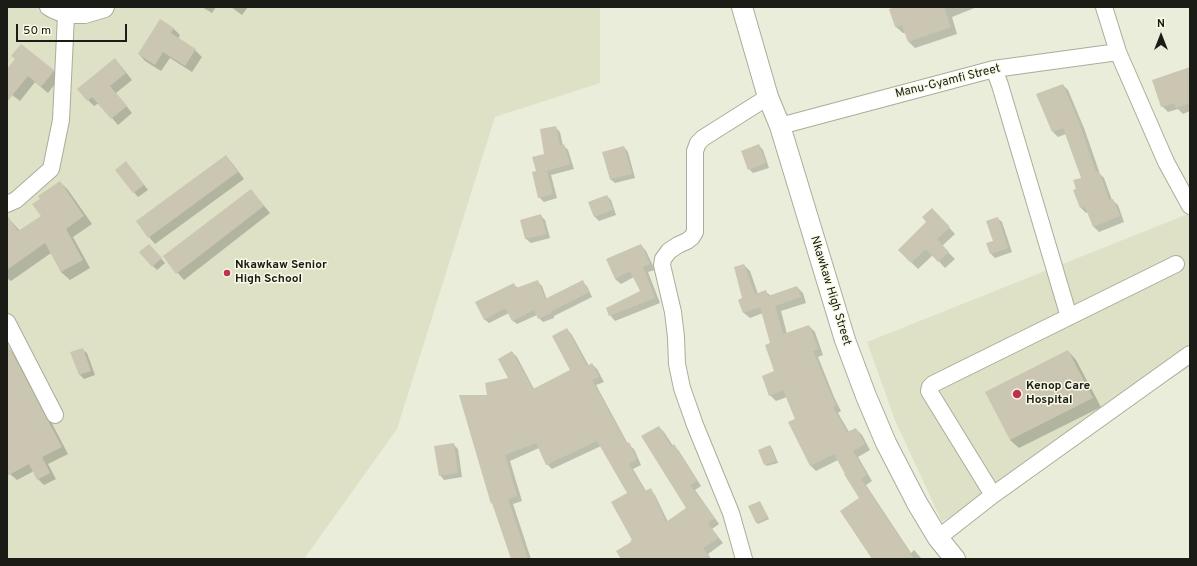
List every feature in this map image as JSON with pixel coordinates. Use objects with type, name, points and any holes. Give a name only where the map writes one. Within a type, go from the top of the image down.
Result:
[{"type":"main road","name":"Nkawkaw High Street","points":[[742,7],[768,97],[780,126],[845,340],[866,396],[886,443],[917,503],[938,538],[955,559]]},
{"type":"street","points":[[48,7],[66,15],[85,15],[105,9],[106,7]]},
{"type":"street","points":[[1104,7],[1118,52],[1166,162],[1190,206]]},
{"type":"street","points":[[7,204],[16,200],[51,169],[61,120],[66,15]]},
{"type":"street","name":"Manu-Gyamfi Street","points":[[780,126],[994,70],[1118,52]]},
{"type":"street","points":[[994,70],[1000,85],[1069,317]]},
{"type":"street","points":[[744,559],[731,513],[695,425],[682,388],[677,364],[674,312],[662,265],[663,259],[668,251],[687,241],[695,232],[695,151],[698,143],[703,138],[768,97]]},
{"type":"street","points":[[993,495],[929,391],[930,387],[940,380],[1176,264]]},
{"type":"street","points":[[7,322],[55,415]]},
{"type":"street","points":[[938,538],[993,495],[1190,354]]},
{"type":"shaded area","name":"Nkawkaw Senior High School","points":[[7,7],[600,7],[600,83],[495,117],[397,429],[304,559],[7,559]]},
{"type":"shaded area","name":"Kenop Care Hospital","points":[[1188,214],[1190,217],[1190,367],[942,522],[895,420],[867,342]]},
{"type":"building","points":[[896,7],[944,7],[951,27],[908,42],[902,25],[895,27],[889,9]]},
{"type":"building","points":[[160,19],[174,28],[171,33],[196,49],[185,66],[163,52],[155,65],[138,54]]},
{"type":"building","points":[[21,44],[54,71],[41,87],[28,76],[7,102],[7,69],[15,59],[11,56]]},
{"type":"building","points":[[115,58],[126,73],[110,86],[127,106],[111,119],[92,97],[87,101],[77,89]]},
{"type":"building","points":[[1190,67],[1190,103],[1176,108],[1174,103],[1161,107],[1152,80]]},
{"type":"building","points":[[1063,84],[1079,122],[1096,172],[1099,171],[1109,200],[1113,199],[1120,216],[1093,227],[1085,207],[1080,208],[1073,190],[1076,189],[1073,180],[1081,178],[1063,128],[1052,132],[1036,94]]},
{"type":"building","points":[[556,126],[560,146],[564,144],[570,164],[547,171],[553,194],[538,198],[532,172],[536,171],[532,157],[544,154],[540,129]]},
{"type":"building","points":[[759,144],[766,163],[748,170],[741,151]]},
{"type":"building","points":[[624,146],[632,174],[610,179],[602,152]]},
{"type":"building","points":[[226,155],[238,172],[148,238],[136,221]]},
{"type":"building","points":[[126,161],[144,185],[133,193],[115,170]]},
{"type":"building","points":[[60,181],[84,216],[66,229],[83,260],[61,272],[45,243],[7,270],[7,215],[18,231],[41,216],[32,204],[40,199],[38,196]]},
{"type":"building","points":[[251,189],[264,206],[176,274],[163,256]]},
{"type":"building","points":[[607,195],[613,210],[594,217],[588,202]]},
{"type":"building","points":[[932,208],[950,227],[937,239],[949,252],[938,262],[926,249],[911,263],[898,250],[926,222],[922,217]]},
{"type":"building","points":[[541,214],[546,234],[525,239],[520,220]]},
{"type":"building","points":[[998,217],[1008,248],[990,254],[986,243],[993,241],[986,221]]},
{"type":"building","points":[[149,244],[162,258],[152,267],[139,252]]},
{"type":"building","points":[[641,244],[650,264],[643,267],[655,298],[609,316],[606,308],[640,291],[630,271],[615,279],[606,259]]},
{"type":"building","points":[[744,264],[755,294],[766,290],[768,296],[797,286],[801,297],[775,306],[783,334],[809,325],[818,349],[813,351],[836,405],[833,407],[847,432],[856,428],[865,444],[853,451],[867,475],[861,479],[914,559],[872,559],[840,511],[859,498],[834,454],[810,466],[788,422],[795,419],[783,390],[769,396],[762,376],[774,371],[765,345],[770,343],[760,307],[743,313],[738,300],[742,298],[734,267]]},
{"type":"building","points":[[538,280],[545,299],[583,280],[589,292],[538,319],[534,310],[512,321],[505,308],[484,320],[475,302],[514,283],[516,288]]},
{"type":"building","points":[[567,328],[587,366],[592,363],[599,377],[592,380],[627,444],[629,442],[637,459],[629,464],[645,491],[651,488],[666,522],[686,508],[641,436],[659,426],[671,446],[674,444],[697,481],[690,485],[715,518],[708,523],[719,538],[703,548],[711,559],[621,559],[616,551],[632,540],[611,502],[627,493],[597,441],[546,465],[536,443],[505,455],[517,496],[508,499],[528,559],[511,559],[492,503],[491,504],[459,395],[487,395],[485,383],[508,378],[498,359],[512,351],[533,389],[570,370],[552,336]]},
{"type":"building","points":[[7,343],[62,447],[42,457],[50,473],[37,480],[29,464],[7,476]]},
{"type":"building","points":[[83,348],[91,371],[79,375],[70,352]]},
{"type":"building","points":[[1068,350],[1093,398],[1010,440],[985,392]]},
{"type":"building","points":[[454,443],[458,473],[439,476],[434,446]]},
{"type":"building","points":[[770,445],[776,461],[764,465],[758,450]]},
{"type":"building","points":[[760,501],[768,517],[756,523],[748,506]]},
{"type":"place","name":"Nkawkaw Senior High School","points":[[227,273]]},
{"type":"place","name":"Kenop Care Hospital","points":[[1017,394]]}]
